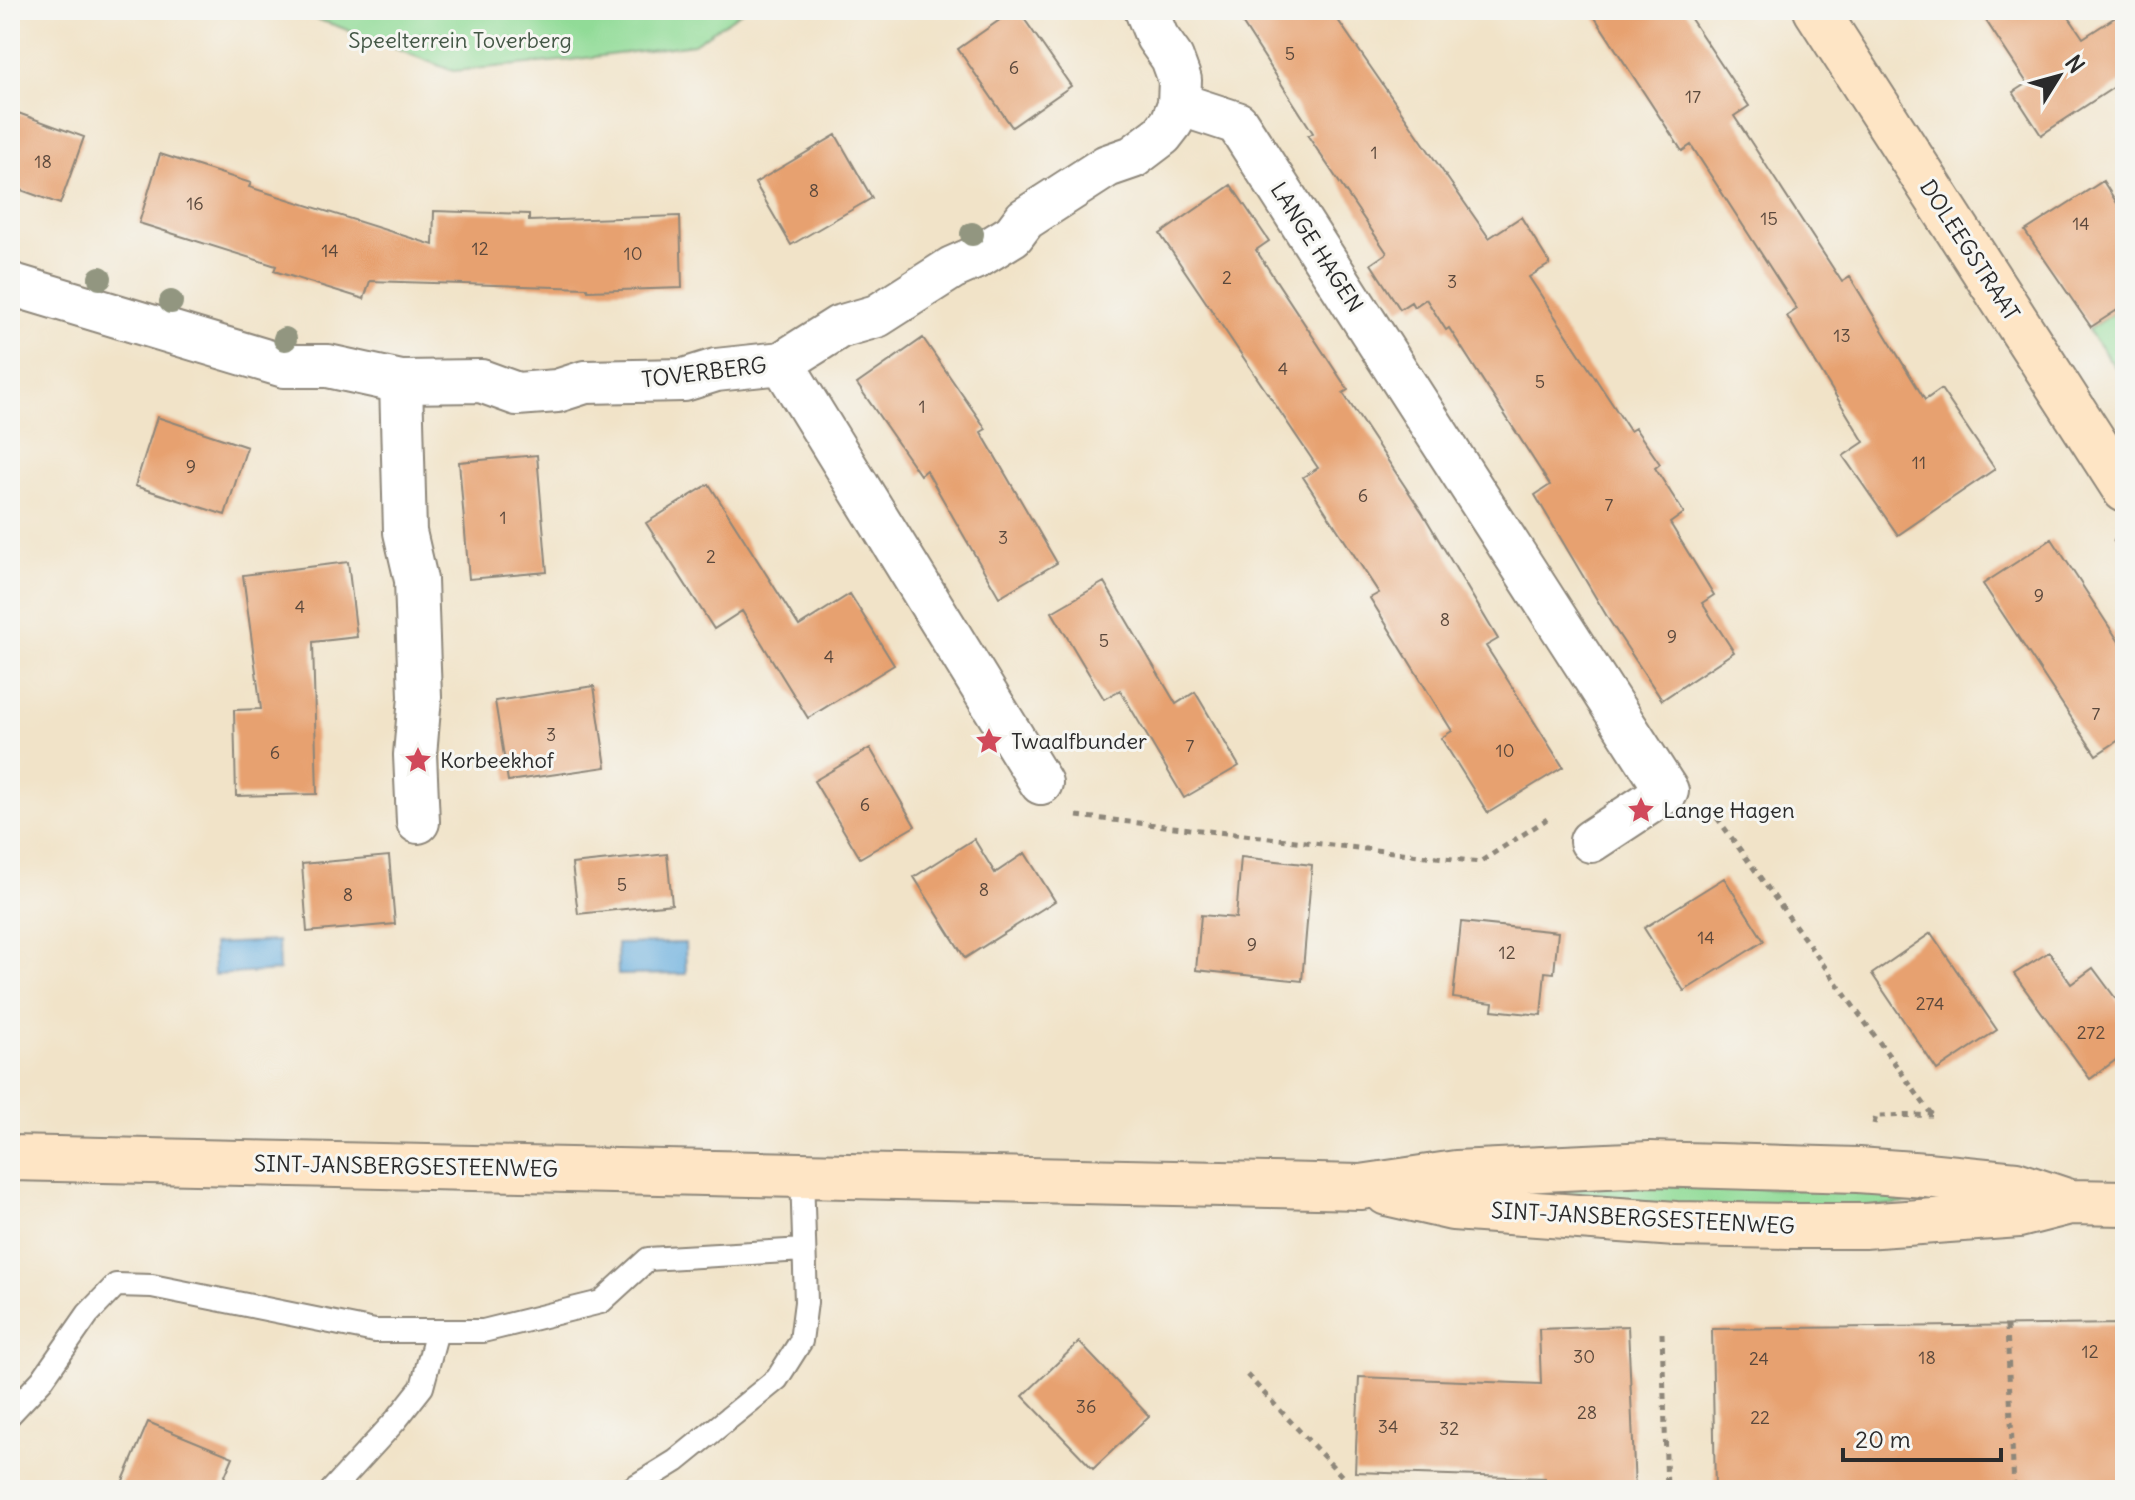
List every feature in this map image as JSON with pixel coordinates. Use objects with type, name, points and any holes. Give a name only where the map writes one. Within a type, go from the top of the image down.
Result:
[{"type":"main road","name":"DOLEEGSTRAAT","points":[[1816,10],[2125,490]]},
{"type":"main road","name":"SINT-JANSBERGSESTEENWEG","points":[[10,1158],[1361,1187],[1456,1173],[1650,1164],[1926,1175],[2016,1184],[2070,1202]]},
{"type":"main road","name":"SINT-JANSBERGSESTEENWEG","points":[[1361,1187],[1453,1208],[1676,1224],[1864,1226],[2019,1215],[2070,1202],[2125,1203]]},
{"type":"street","points":[[1146,10],[1157,37],[1172,58],[1180,80],[1179,104]]},
{"type":"street","name":"TOVERBERG","points":[[10,284],[284,366],[328,366],[401,382],[481,381],[517,394],[557,391],[585,382],[684,380],[716,370],[782,363],[839,327],[877,316],[952,268],[1013,235],[1025,219],[1107,166],[1133,157],[1162,135],[1172,122],[1179,104]]},
{"type":"street","name":"LANGE HAGEN","points":[[1179,104],[1237,123],[1667,791]]},
{"type":"street","points":[[782,363],[1041,783]]},
{"type":"street","points":[[401,382],[405,532],[416,580],[420,697],[415,755],[418,822]]},
{"type":"street","points":[[1591,841],[1667,791]]},
{"type":"lane","points":[[629,1490],[676,1461],[777,1379],[801,1341],[806,1302],[802,1174]]},
{"type":"lane","points":[[10,1414],[42,1380],[88,1314],[116,1285],[152,1286],[375,1331],[483,1331],[601,1302],[648,1259],[804,1250]]},
{"type":"lane","points":[[332,1490],[422,1387],[437,1331]]},
{"type":"path","points":[[1667,791],[1691,777],[1724,830],[1932,1115]]},
{"type":"path","points":[[1041,783],[1078,817],[1464,861],[1480,862],[1566,807],[1591,841]]},
{"type":"path","points":[[2007,1326],[2014,1490]]},
{"type":"path","points":[[1662,1333],[1667,1490]]},
{"type":"path","points":[[1247,1375],[1355,1490]]},
{"type":"green space","name":"Speelterrein Toverberg","points":[[289,10],[744,10],[694,44],[453,71]]},
{"type":"green space","points":[[2125,305],[2125,366],[2118,371],[2088,330]]},
{"type":"green space","points":[[1514,1181],[1983,1194],[1821,1213],[1513,1198]]},
{"type":"water","points":[[278,941],[279,971],[214,975],[213,944]]},
{"type":"water","points":[[685,943],[686,974],[618,975],[617,944]]},
{"type":"building","points":[[1018,10],[1071,86],[1012,127],[958,49]]},
{"type":"building","points":[[1234,10],[1331,10],[1489,238],[1521,217],[1550,264],[1529,277],[1630,431],[1635,428],[1660,464],[1655,468],[1684,513],[1670,523],[1714,595],[1702,603],[1734,652],[1662,700],[1609,620],[1535,495],[1550,485],[1449,328],[1446,330],[1426,299],[1414,307],[1411,302],[1400,309],[1371,264],[1387,253],[1308,136],[1313,133]]},
{"type":"building","points":[[1590,10],[1685,10],[1749,106],[1734,116],[1842,282],[1850,277],[1925,400],[1941,389],[1995,469],[1898,535],[1843,456],[1864,442],[1787,316],[1797,309],[1691,145],[1682,151]]},
{"type":"building","points":[[1979,10],[2064,10],[2083,38],[2125,11],[2125,80],[2041,135],[2013,92],[2027,83]]},
{"type":"building","points":[[10,110],[84,137],[60,204],[10,186]]},
{"type":"building","points":[[836,135],[872,198],[791,245],[755,183]]},
{"type":"building","points":[[160,154],[251,183],[249,187],[433,245],[434,211],[529,214],[529,221],[680,216],[682,288],[588,291],[587,288],[370,281],[364,299],[274,271],[276,266],[139,223]]},
{"type":"building","points":[[2103,181],[2125,216],[2125,305],[2091,327],[2025,231]]},
{"type":"building","points":[[1231,185],[1269,241],[1256,250],[1348,390],[1343,393],[1422,512],[1498,639],[1486,646],[1563,767],[1488,813],[1441,738],[1452,731],[1370,598],[1379,593],[1303,477],[1318,468],[1160,234]]},
{"type":"building","points":[[923,338],[986,429],[981,432],[1057,563],[999,597],[926,470],[920,475],[857,384]]},
{"type":"building","points":[[157,417],[247,447],[225,515],[135,486]]},
{"type":"building","points":[[537,455],[547,572],[469,579],[459,462]]},
{"type":"building","points":[[709,484],[799,626],[850,594],[894,665],[808,718],[742,611],[714,629],[646,523]]},
{"type":"building","points":[[2052,539],[2125,651],[2125,736],[2096,755],[1983,584]]},
{"type":"building","points":[[348,562],[357,637],[313,642],[317,794],[236,796],[234,710],[261,709],[243,575]]},
{"type":"building","points":[[1104,582],[1176,704],[1195,692],[1239,766],[1184,798],[1120,690],[1104,699],[1052,612]]},
{"type":"building","points":[[594,686],[606,767],[508,781],[495,701]]},
{"type":"building","points":[[870,748],[915,826],[860,858],[814,781]]},
{"type":"building","points":[[974,839],[995,873],[1025,853],[1055,901],[965,958],[914,877]]},
{"type":"building","points":[[667,854],[672,904],[578,914],[572,864]]},
{"type":"building","points":[[389,856],[395,924],[307,932],[302,864]]},
{"type":"building","points":[[1241,857],[1312,865],[1302,981],[1196,970],[1201,915],[1236,918]]},
{"type":"building","points":[[1724,878],[1764,941],[1684,991],[1644,928]]},
{"type":"building","points":[[1461,922],[1558,932],[1554,973],[1545,972],[1541,1015],[1492,1010],[1493,1003],[1453,998]]},
{"type":"building","points":[[1931,933],[1997,1030],[1937,1070],[1872,974]]},
{"type":"building","points":[[2049,952],[2071,984],[2093,968],[2125,1011],[2125,1053],[2090,1079],[2014,974]]},
{"type":"building","points":[[2125,1324],[2125,1486],[1979,1487],[1979,1490],[1715,1490],[1712,1329]]},
{"type":"building","points":[[1628,1326],[1635,1490],[1545,1490],[1545,1478],[1355,1472],[1359,1377],[1541,1384],[1539,1329]]},
{"type":"building","points":[[1079,1342],[1149,1416],[1093,1469],[1023,1396]]},
{"type":"building","points":[[148,1422],[233,1457],[219,1490],[119,1490]]},
{"type":"place","name":"Twaalfbunder","points":[[989,741]]},
{"type":"place","name":"Korbeekhof","points":[[418,760]]},
{"type":"place","name":"Lange Hagen","points":[[1641,810]]}]
